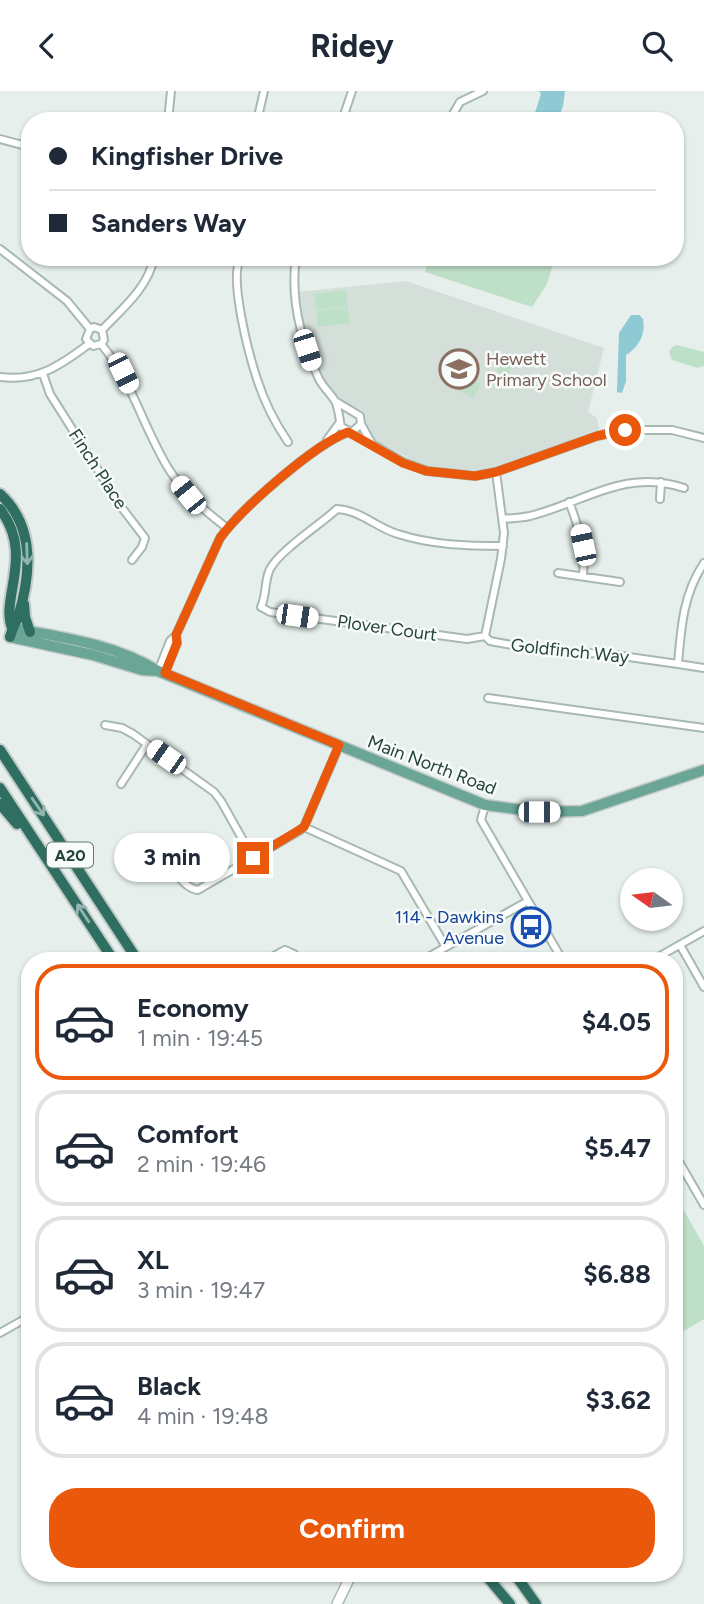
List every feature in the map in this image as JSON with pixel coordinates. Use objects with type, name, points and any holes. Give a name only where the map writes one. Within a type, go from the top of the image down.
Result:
[{"type":"highway","points":[[0,494],[16,512],[25,535],[28,563],[24,591],[11,633]]},
{"type":"highway","points":[[0,509],[13,532],[16,550],[4,612],[11,633]]},
{"type":"highway","points":[[24,591],[24,611],[30,632]]},
{"type":"highway","name":"A20","points":[[0,750],[132,952]]},
{"type":"highway","name":"A20","points":[[0,787],[108,952]]},
{"type":"highway","points":[[0,804],[52,866]]},
{"type":"highway","points":[[493,1582],[510,1604]]},
{"type":"highway","points":[[520,1582],[536,1604]]},
{"type":"main road","name":"Main North Road","points":[[11,633],[30,632],[87,643],[145,662],[162,672],[485,805],[539,812],[582,811],[704,770]]},
{"type":"main road","name":"Main North Road","points":[[11,633],[142,670],[162,672]]},
{"type":"main road","points":[[337,1604],[348,1582]]},
{"type":"street","points":[[169,112],[171,91]]},
{"type":"street","points":[[259,112],[264,91]]},
{"type":"street","points":[[345,112],[352,91]]},
{"type":"street","points":[[453,112],[457,104],[483,91]]},
{"type":"street","points":[[0,139],[21,145]]},
{"type":"street","points":[[0,249],[21,266]]},
{"type":"street","points":[[22,266],[66,301],[90,329]]},
{"type":"street","points":[[102,330],[140,289],[151,266]]},
{"type":"street","points":[[238,266],[235,283],[254,367],[277,426],[288,442]]},
{"type":"street","points":[[296,266],[294,296],[312,365],[321,384],[335,401],[360,416],[361,424],[373,446]]},
{"type":"street","points":[[89,344],[86,333],[94,327],[102,330],[105,335],[101,344]]},
{"type":"street","points":[[89,344],[101,344]]},
{"type":"street","points":[[0,377],[23,378],[43,374],[89,344]]},
{"type":"street","points":[[101,344],[123,373],[161,455],[174,476],[199,506],[227,528]]},
{"type":"street","name":"Finch Place","points":[[43,374],[57,406],[122,508],[145,538],[132,560]]},
{"type":"street","points":[[335,401],[341,427],[403,463],[426,471],[475,476],[496,472],[582,440],[625,430],[672,430],[704,438]]},
{"type":"street","points":[[162,672],[170,641],[176,635],[227,528],[323,444],[345,412],[354,411]]},
{"type":"street","points":[[323,444],[361,424]]},
{"type":"street","points":[[485,636],[503,546],[503,519],[496,472]]},
{"type":"street","points":[[503,519],[529,516],[629,482],[661,482],[684,488]]},
{"type":"street","points":[[660,499],[661,482]]},
{"type":"street","points":[[569,502],[583,545],[583,576]]},
{"type":"street","name":"Plover Court","points":[[485,636],[467,639],[265,610],[261,607],[266,596],[266,580],[273,564],[337,509],[346,510],[396,534],[450,545],[503,546]]},
{"type":"street","points":[[678,664],[685,600],[704,563]]},
{"type":"street","points":[[558,573],[620,582]]},
{"type":"street","name":"Goldfinch Way","points":[[485,636],[495,643],[544,651],[608,654],[704,668]]},
{"type":"street","points":[[488,698],[704,728]]},
{"type":"street","points":[[105,725],[122,728],[214,792],[253,858]]},
{"type":"street","points":[[121,783],[148,744]]},
{"type":"street","points":[[167,866],[176,872],[186,886],[198,890],[304,827],[339,745]]},
{"type":"street","points":[[485,805],[481,820],[557,952]]},
{"type":"street","points":[[304,827],[401,871],[446,947]]},
{"type":"street","points":[[437,952],[528,901]]},
{"type":"street","points":[[667,952],[704,931]]},
{"type":"street","points":[[680,945],[704,987]]},
{"type":"street","points":[[683,1169],[704,1205]]},
{"type":"street","points":[[0,1333],[21,1321]]},
{"type":"shaded area","name":"Hewett Primary School","points":[[406,281],[604,348],[588,412],[597,418],[599,429],[513,464],[485,470],[443,470],[422,465],[376,441],[368,433],[365,415],[361,410],[339,401],[322,377],[308,344],[297,292]]},
{"type":"green space","points":[[427,266],[552,266],[547,284],[532,307],[425,272]]},
{"type":"green space","points":[[346,290],[348,306],[316,310],[314,294]]},
{"type":"green space","points":[[348,307],[350,323],[318,327],[316,311]]},
{"type":"green space","points":[[677,345],[704,352],[704,366],[698,368],[672,360],[669,352]]},
{"type":"green space","points":[[507,352],[517,358],[507,377],[496,371]]},
{"type":"green space","points":[[453,368],[481,384],[473,398],[445,383]]},
{"type":"green space","points":[[683,1209],[704,1246],[704,1319],[683,1332]]},
{"type":"water","points":[[539,91],[565,91],[561,112],[535,112],[541,94]]},
{"type":"water","points":[[631,315],[639,315],[643,319],[643,330],[638,344],[626,355],[626,381],[622,393],[617,392],[619,333]]},
{"type":"place","name":"Hewett Primary School","points":[[459,369]]},
{"type":"place","name":"114 - Dawkins Avenue","points":[[531,927]]},
{"type":"route","points":[[253,858],[304,827],[339,745],[165,673],[177,643],[176,635],[227,528],[323,444],[348,432],[403,463],[426,471],[475,476],[496,472],[597,436],[625,430]]}]
